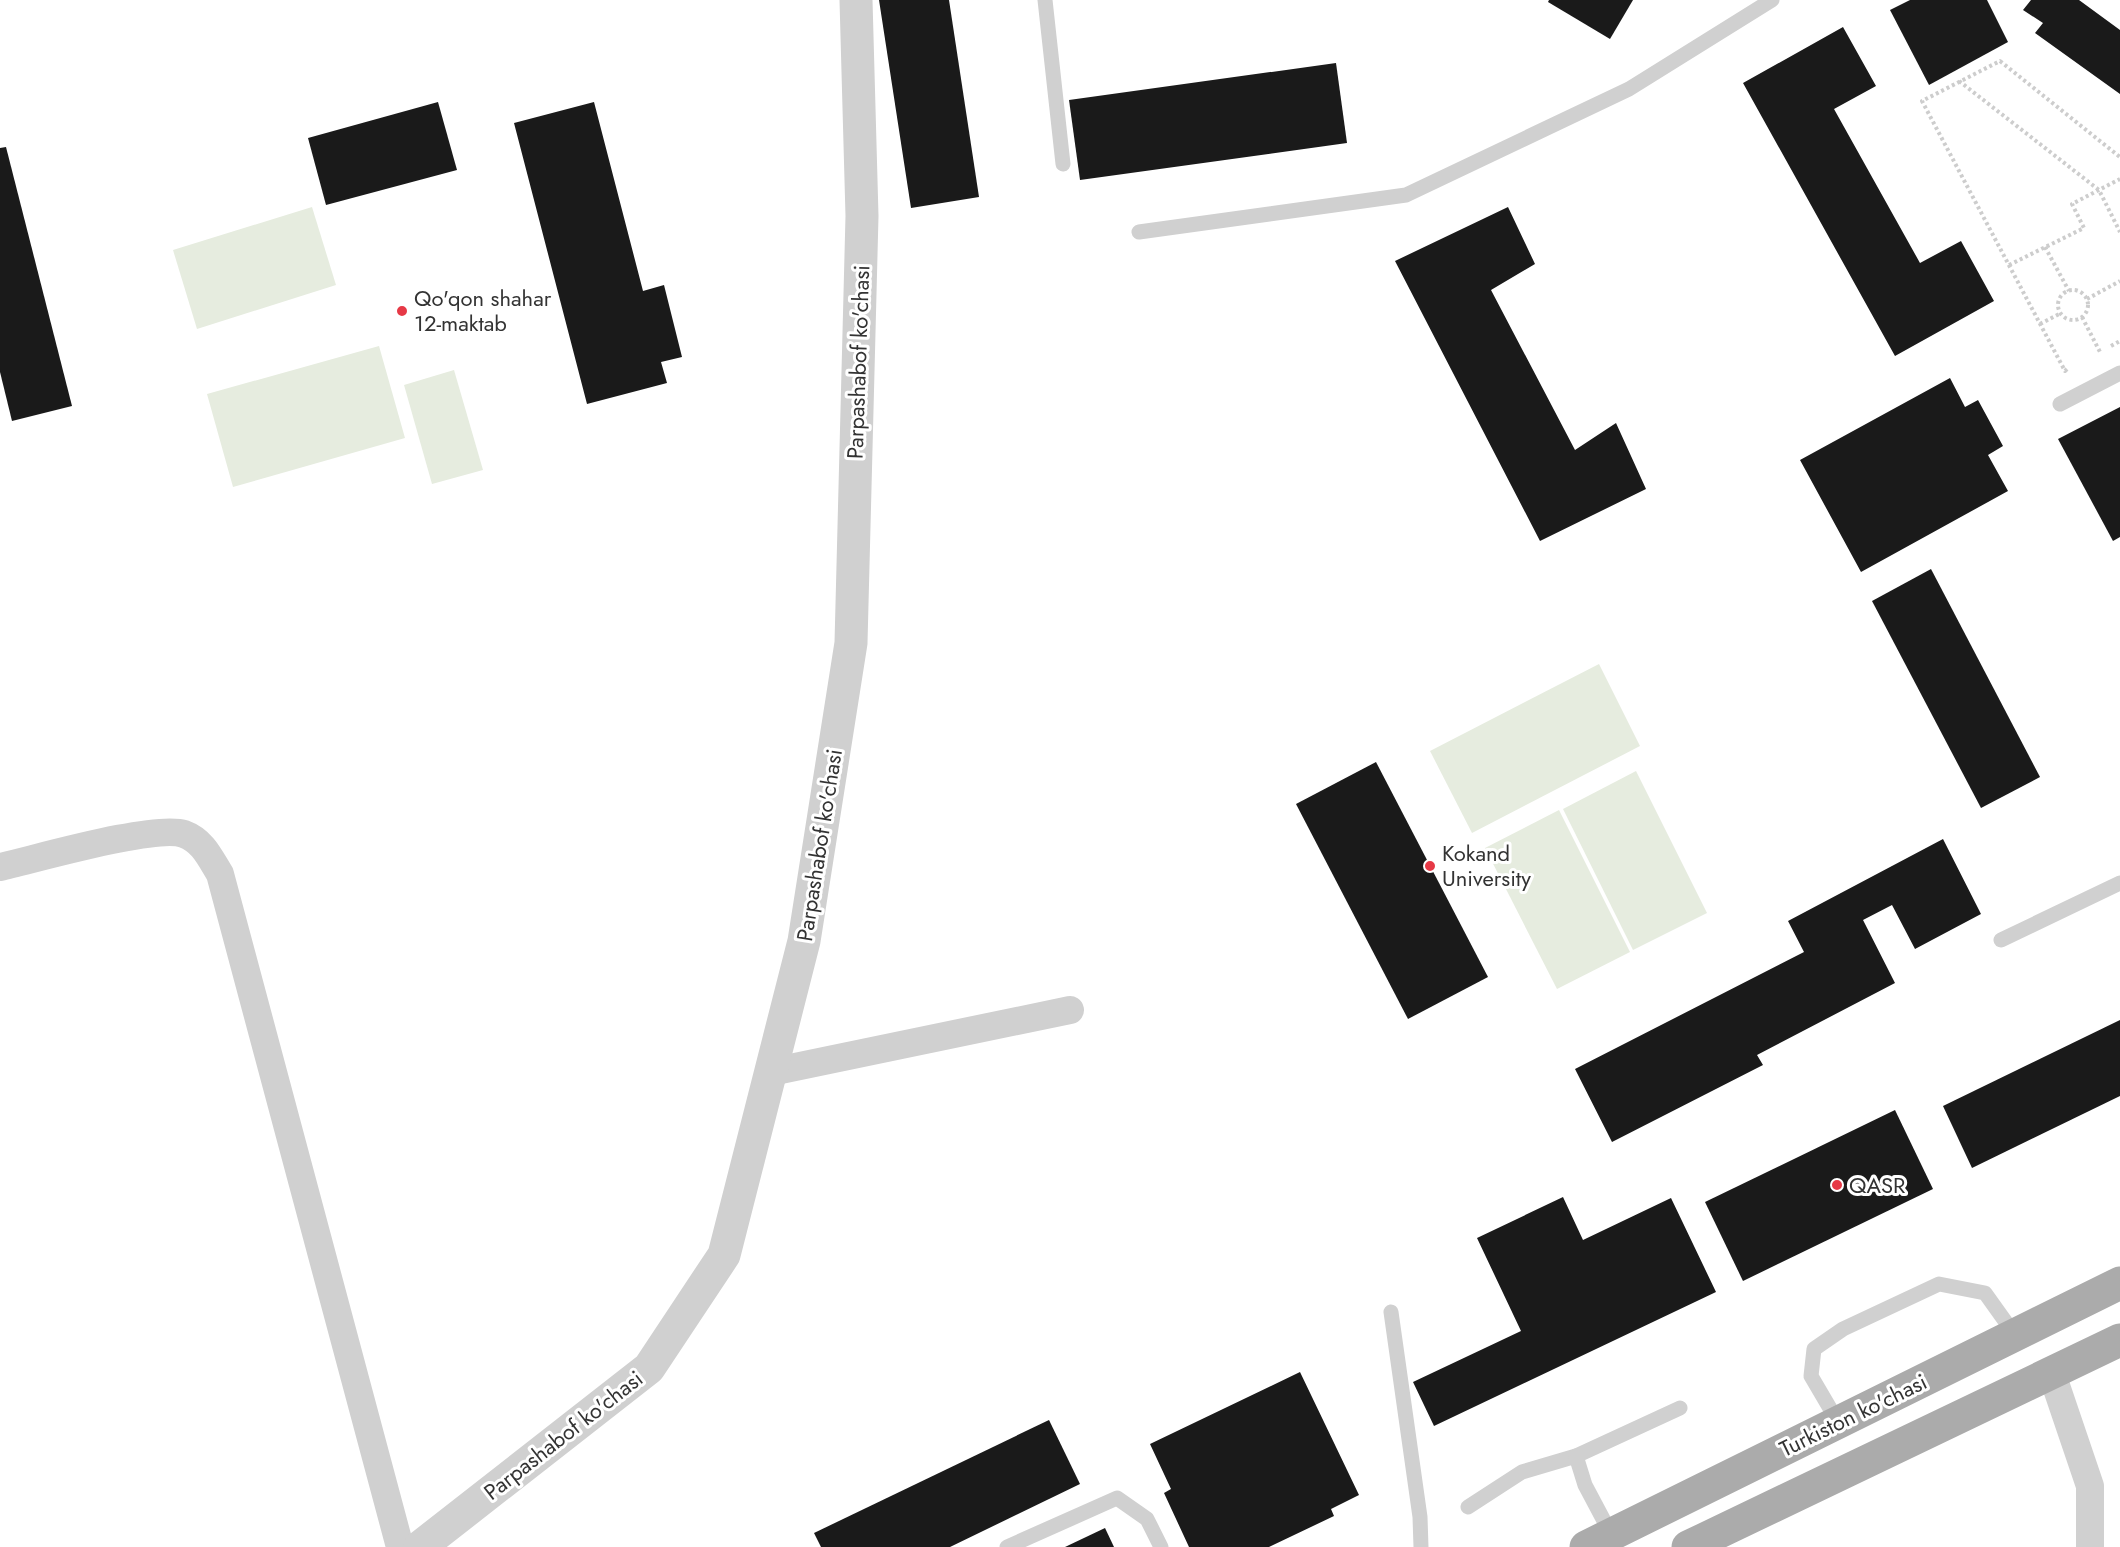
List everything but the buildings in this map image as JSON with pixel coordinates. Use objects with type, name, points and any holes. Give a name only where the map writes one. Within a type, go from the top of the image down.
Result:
[{"type":"main road","name":"Turkiston ko'chasi","points":[[1599,1541],[2120,1283]]},
{"type":"main road","name":"Turkiston ko'chasi","points":[[1688,1547],[2051,1371],[2120,1340]]},
{"type":"street","name":"Parpashabof ko'chasi","points":[[420,1547],[649,1368],[724,1256],[804,941],[851,643],[862,216],[856,0]]},
{"type":"street","points":[[0,867],[151,832],[183,834],[204,847],[219,874],[400,1547]]},
{"type":"street","points":[[771,1072],[1070,1010]]},
{"type":"street","points":[[2051,1371],[2090,1486],[2090,1547]]},
{"type":"lane","points":[[1045,0],[1063,164]]},
{"type":"lane","points":[[1139,232],[1406,195],[1629,89],[1772,0]]},
{"type":"lane","points":[[2060,404],[2120,373]]},
{"type":"lane","points":[[2001,940],[2120,883]]},
{"type":"lane","points":[[1838,1422],[1811,1376],[1814,1349],[1843,1329],[1939,1284],[1985,1293],[2015,1335]]},
{"type":"lane","points":[[1391,1312],[1420,1516],[1421,1547]]},
{"type":"lane","points":[[1468,1507],[1522,1472],[1576,1456],[1680,1408]]},
{"type":"lane","points":[[1576,1456],[1599,1541]]},
{"type":"lane","points":[[1007,1547],[1117,1498],[1147,1519],[1161,1547]]},
{"type":"path","points":[[2074,366],[2065,370],[1922,101],[2000,61],[2120,157]]},
{"type":"path","points":[[1959,81],[2099,190],[2120,232]]},
{"type":"path","points":[[2009,265],[2084,228],[2072,204],[2120,178]]},
{"type":"path","points":[[2045,247],[2068,291]]},
{"type":"path","points":[[2087,299],[2120,281]]},
{"type":"path","points":[[2068,291],[2080,292],[2087,299],[2088,308],[2082,317],[2070,319],[2061,313],[2059,301],[2068,291]]},
{"type":"path","points":[[2040,324],[2061,313]]},
{"type":"path","points":[[2082,317],[2100,352]]},
{"type":"path","points":[[2091,357],[2120,341]]},
{"type":"shaded area","points":[[312,207],[336,285],[197,329],[173,250]]},
{"type":"shaded area","points":[[379,346],[405,438],[233,487],[207,394]]},
{"type":"shaded area","points":[[454,370],[483,470],[432,484],[404,385]]},
{"type":"shaded area","points":[[1599,664],[1640,746],[1472,833],[1430,751]]},
{"type":"shaded area","points":[[1636,771],[1707,913],[1633,950],[1563,809]]},
{"type":"shaded area","points":[[1559,810],[1630,952],[1557,989],[1485,848]]},
{"type":"place","name":"Qo'qon shahar 12-maktab","points":[[402,311]]},
{"type":"place","name":"Kokand University","points":[[1430,866]]},
{"type":"place","name":"QASR","points":[[1837,1185]]}]
